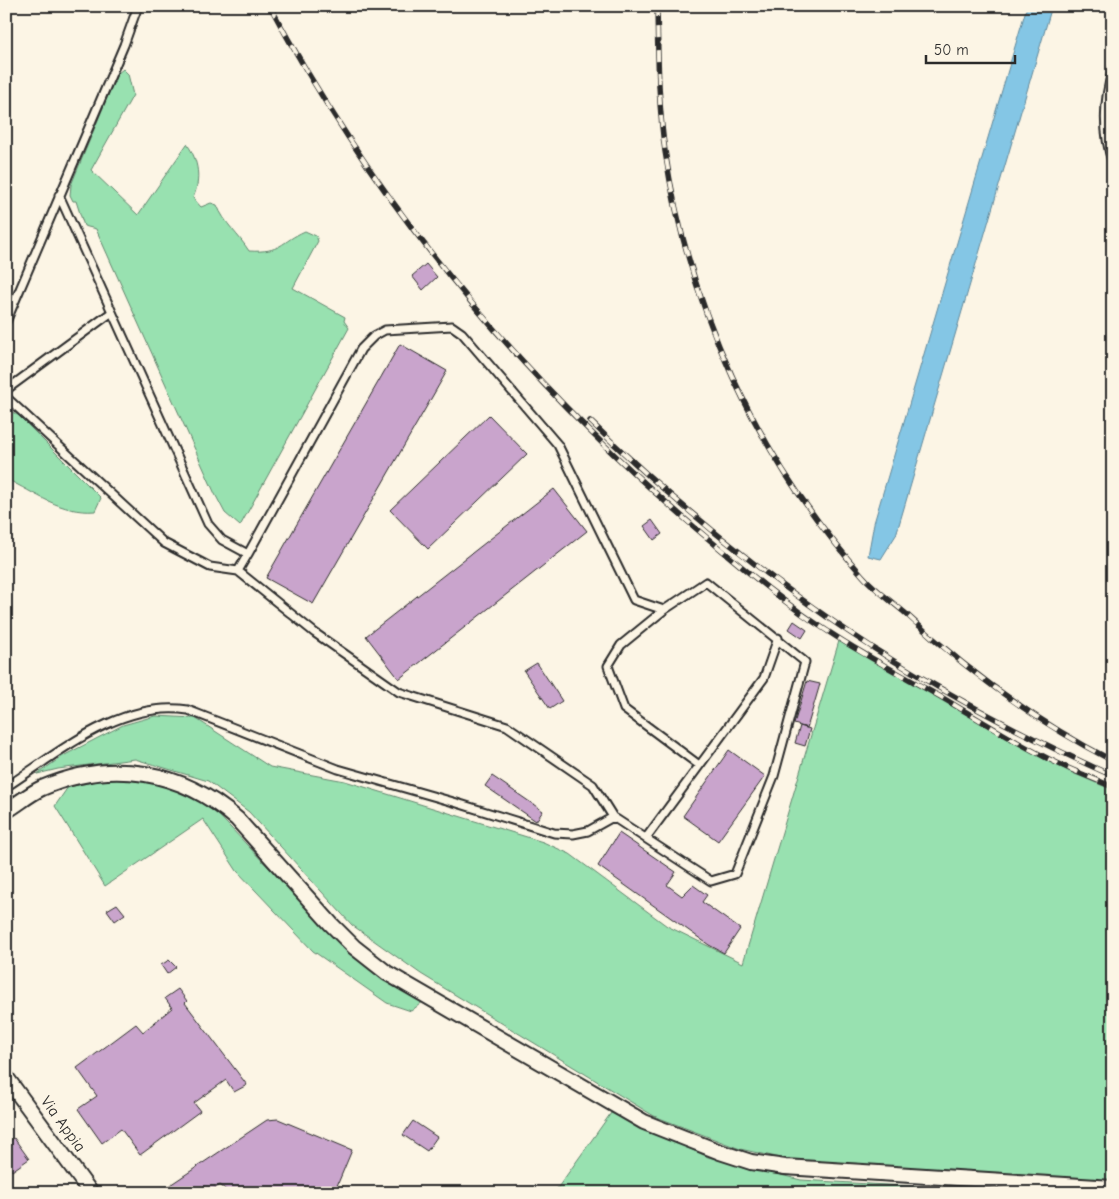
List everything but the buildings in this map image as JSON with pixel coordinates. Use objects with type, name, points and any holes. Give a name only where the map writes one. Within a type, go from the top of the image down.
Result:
[{"type":"street","points":[[6,811],[40,789],[64,780],[108,770],[173,780],[192,788],[221,805],[237,819],[331,924],[354,947],[387,973],[644,1122],[720,1152],[751,1162],[793,1168],[1113,1188]]},
{"type":"street","name":"Via Appia","points":[[6,1077],[92,1193]]},
{"type":"lane","points":[[6,322],[138,6]]},
{"type":"lane","points":[[1113,69],[1106,93],[1104,116],[1113,164]]},
{"type":"lane","points":[[59,195],[208,524],[222,540],[248,554]]},
{"type":"lane","points":[[6,390],[112,312]]},
{"type":"lane","points":[[238,571],[361,349],[374,336],[385,330],[452,326],[462,333],[500,375],[558,445],[634,600],[664,610]]},
{"type":"lane","points":[[6,397],[164,544],[210,567],[238,571],[315,633],[399,692],[507,726],[593,785],[613,817],[711,881],[735,874],[774,776],[805,662],[778,638],[706,582],[664,610],[621,645],[608,666],[624,709],[699,765]]},
{"type":"lane","points":[[646,838],[764,678],[778,638]]},
{"type":"lane","points":[[6,787],[95,730],[129,716],[173,708],[188,710],[338,769],[554,833],[573,834],[588,831],[613,817]]},
{"type":"green space","points":[[123,69],[128,74],[133,95],[91,170],[138,215],[187,144],[194,157],[198,171],[196,191],[193,198],[201,207],[211,203],[217,205],[224,218],[249,251],[275,248],[305,231],[316,236],[318,241],[293,288],[345,317],[344,321],[349,328],[240,526],[225,513],[215,494],[96,229],[84,226],[76,201],[73,201],[70,195],[71,185],[117,74]]},
{"type":"green space","points":[[6,409],[18,415],[101,498],[95,511],[83,511],[60,506],[6,479]]},
{"type":"green space","points":[[839,641],[1068,771],[1113,790],[1113,1182],[804,1163],[740,1149],[654,1116],[421,974],[352,925],[249,812],[208,781],[135,759],[58,769],[37,774],[63,756],[123,725],[155,716],[195,718],[270,767],[345,781],[543,842],[570,854],[667,926],[743,963]]},
{"type":"green space","points":[[113,778],[164,785],[210,806],[348,951],[424,1001],[411,1011],[387,1003],[313,951],[237,871],[203,819],[105,886],[55,806],[68,787]]},
{"type":"green space","points":[[611,1113],[708,1157],[801,1180],[1023,1193],[554,1193]]},
{"type":"water","points":[[1027,6],[1052,6],[896,535],[881,559],[868,556],[874,523]]},
{"type":"railway","points":[[270,6],[312,80],[358,152],[407,221],[515,353],[574,415],[635,474],[762,584],[829,632],[1004,735],[1060,764],[1113,787]]},
{"type":"railway","points":[[657,6],[658,61],[663,133],[676,209],[691,267],[710,323],[733,377],[759,430],[790,481],[824,529],[877,590],[952,655],[1003,694],[1056,729],[1113,761]]},
{"type":"railway","points":[[590,421],[629,458],[712,530],[800,598],[846,630],[892,660],[981,711],[1046,745],[1113,776]]}]
